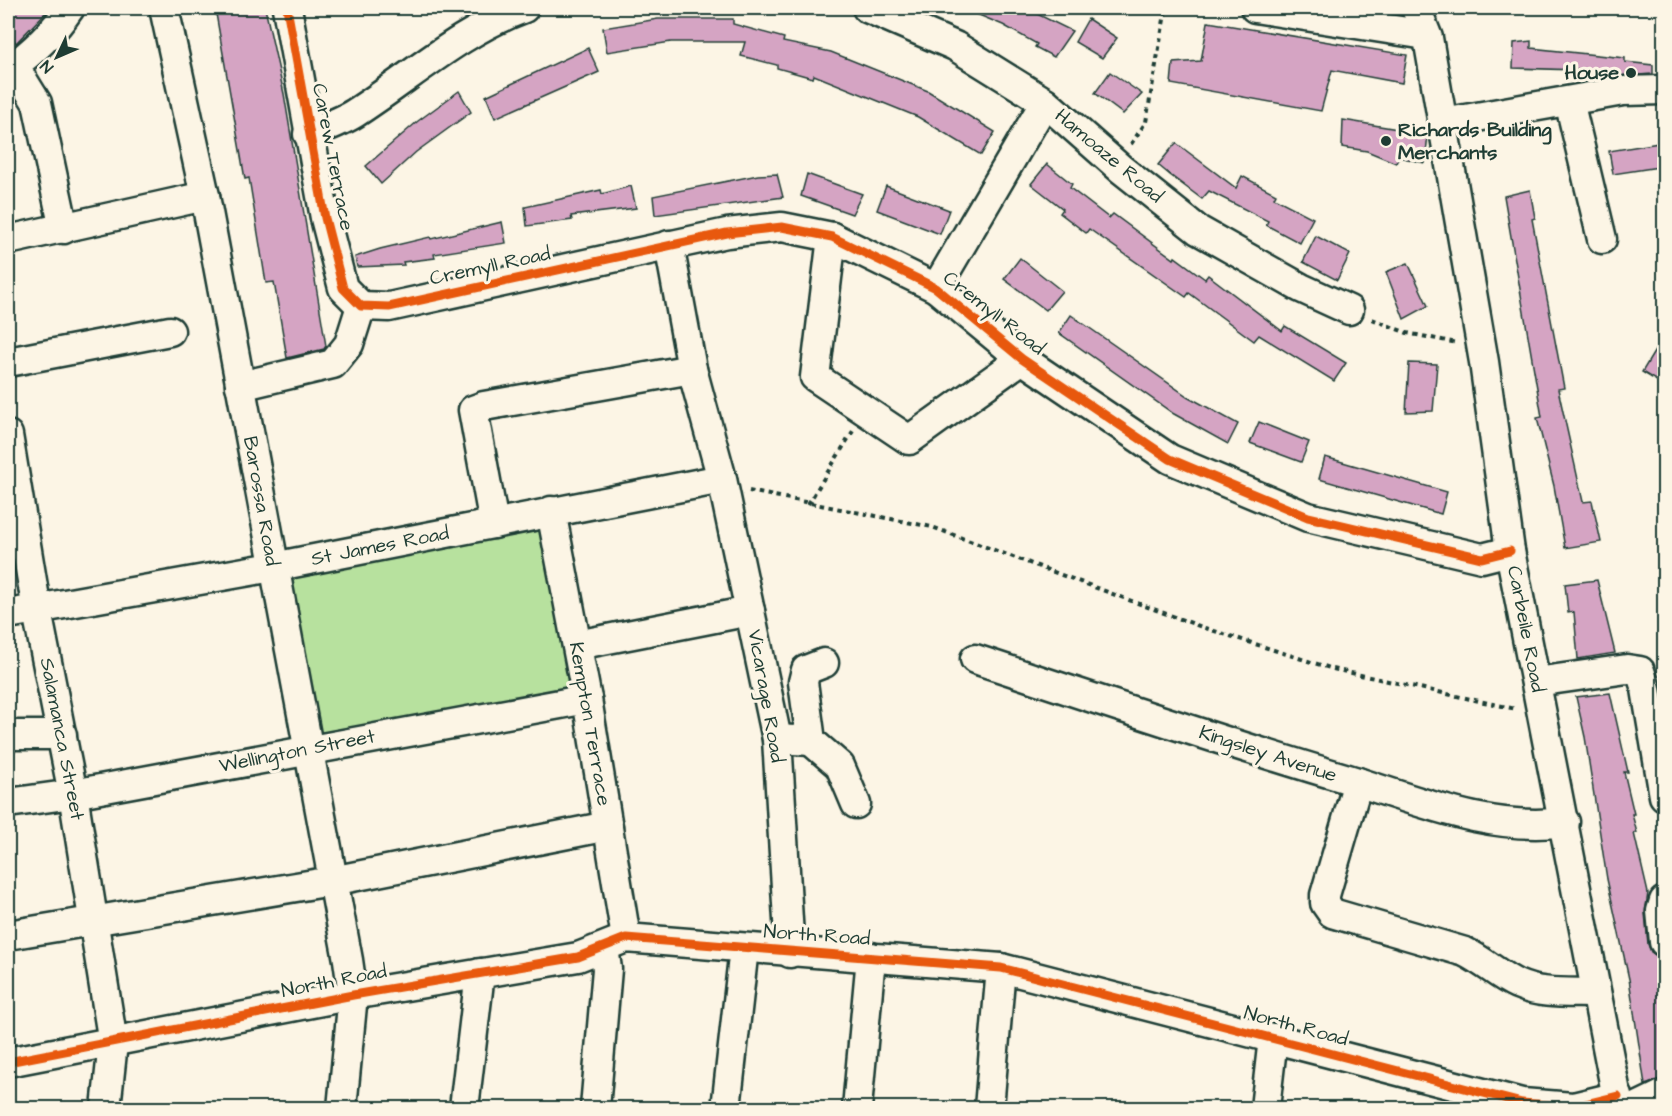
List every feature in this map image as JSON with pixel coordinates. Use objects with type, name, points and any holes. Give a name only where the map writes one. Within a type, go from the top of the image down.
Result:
[{"type":"street","points":[[64,229],[37,103],[11,68],[57,27],[70,8]]},
{"type":"street","name":"Barossa Road","points":[[164,8],[206,196],[352,995],[342,1108]]},
{"type":"street","name":"Carew Terrace","points":[[286,8],[308,134],[343,288],[361,306]]},
{"type":"street","points":[[308,134],[353,115],[414,70],[493,19],[524,8]]},
{"type":"street","name":"Hamoaze Road","points":[[867,8],[954,46],[1045,102],[1116,165],[1198,230],[1301,288],[1349,310]]},
{"type":"street","points":[[1255,8],[1426,35]]},
{"type":"street","name":"Carbeile Road","points":[[1416,8],[1426,35],[1481,340],[1510,551],[1565,822],[1596,993],[1624,1104]]},
{"type":"street","points":[[1443,123],[1623,91],[1665,90]]},
{"type":"street","points":[[1569,101],[1602,239]]},
{"type":"street","points":[[936,288],[1045,102]]},
{"type":"street","points":[[8,240],[206,196]]},
{"type":"street","name":"Cremyll Road","points":[[361,306],[389,307],[727,233],[782,227],[832,237],[936,288],[1022,359],[1170,459],[1308,517],[1482,558],[1510,551]]},
{"type":"street","name":"Cremyll Road","points":[[832,237],[815,377],[909,440],[1022,359]]},
{"type":"street","name":"Vicarage Road","points":[[669,245],[692,369],[724,487],[777,739],[790,953]]},
{"type":"street","points":[[240,386],[333,364],[349,344],[361,306]]},
{"type":"street","points":[[8,362],[170,331]]},
{"type":"street","points":[[494,524],[473,410],[484,406],[692,369]]},
{"type":"street","name":"Salamanca Street","points":[[8,435],[37,611],[73,794],[113,1043],[105,1108]]},
{"type":"street","name":"St James Road","points":[[8,614],[37,611],[273,567],[550,511],[724,487]]},
{"type":"street","name":"Kempton Terrace","points":[[550,511],[587,699],[608,826],[615,943],[607,969],[595,1108]]},
{"type":"street","points":[[577,645],[750,611]]},
{"type":"street","name":"Kingsley Avenue","points":[[975,659],[1485,821],[1535,826],[1565,822]]},
{"type":"street","points":[[811,741],[803,682],[807,670],[824,663]]},
{"type":"street","points":[[1536,682],[1627,669],[1640,671],[1644,678],[1665,796]]},
{"type":"street","name":"Wellington Street","points":[[8,803],[73,794],[587,699]]},
{"type":"street","points":[[8,735],[62,735]]},
{"type":"street","points":[[777,739],[811,741],[840,766],[856,804]]},
{"type":"street","points":[[1358,782],[1325,896],[1324,903],[1332,913],[1465,952],[1484,961],[1514,983],[1531,990],[1596,993]]},
{"type":"street","points":[[8,935],[332,881],[608,826]]},
{"type":"street","points":[[1665,901],[1661,911],[1665,942]]},
{"type":"street","name":"North Road","points":[[8,1062],[352,995],[578,957],[615,943],[744,948],[1001,968],[1273,1038],[1521,1106],[1573,1107],[1624,1104],[1665,1094]]},
{"type":"street","points":[[726,1108],[744,948]]},
{"type":"street","points":[[857,1108],[872,957]]},
{"type":"street","points":[[989,1108],[1001,968]]},
{"type":"street","points":[[464,1108],[480,973]]},
{"type":"street","points":[[1265,1108],[1273,1038]]},
{"type":"path","points":[[1116,165],[1146,123],[1166,8]]},
{"type":"path","points":[[1349,310],[1407,333],[1450,343],[1481,340]]},
{"type":"path","points":[[808,504],[866,411]]},
{"type":"path","points":[[724,487],[933,527],[1202,627],[1333,669],[1543,715]]},
{"type":"green space","points":[[548,519],[582,696],[310,745],[281,573]]},
{"type":"building","points":[[8,8],[50,8],[16,43],[8,33]]},
{"type":"building","points":[[215,8],[265,8],[284,94],[326,346],[324,349],[287,358],[274,282],[266,283],[249,178],[245,179]]},
{"type":"building","points":[[962,8],[1025,8],[1072,31],[1054,57],[1035,47],[1037,44],[1003,25]]},
{"type":"building","points":[[658,19],[733,19],[733,24],[784,38],[783,42],[831,52],[928,91],[995,132],[981,155],[918,117],[814,75],[813,78],[777,68],[777,65],[741,56],[745,42],[671,42],[607,52],[603,28]]},
{"type":"building","points":[[1088,19],[1117,38],[1102,58],[1075,42]]},
{"type":"building","points":[[1208,22],[1407,55],[1402,83],[1332,70],[1321,111],[1171,84],[1173,63],[1201,61]]},
{"type":"building","points":[[1531,41],[1531,48],[1625,58],[1625,62],[1653,65],[1653,74],[1609,77],[1609,71],[1513,68],[1514,43]]},
{"type":"building","points":[[588,48],[599,72],[495,118],[486,96]]},
{"type":"building","points":[[1110,72],[1142,94],[1123,114],[1095,93]]},
{"type":"building","points":[[459,91],[471,112],[416,152],[381,184],[366,166],[418,121]]},
{"type":"building","name":"Richards Building Merchants","points":[[1343,120],[1428,134],[1425,163],[1399,157],[1396,163],[1367,151],[1342,147]]},
{"type":"building","points":[[1665,142],[1665,166],[1613,174],[1609,151]]},
{"type":"building","points":[[1176,143],[1236,188],[1242,176],[1276,194],[1274,198],[1313,218],[1300,243],[1266,225],[1268,221],[1209,191],[1202,199],[1170,175],[1158,165]]},
{"type":"building","points":[[1047,164],[1072,184],[1070,188],[1109,218],[1113,214],[1205,279],[1208,275],[1282,331],[1285,326],[1346,363],[1334,381],[1259,335],[1254,341],[1189,293],[1186,297],[1089,229],[1086,233],[1060,213],[1063,209],[1031,184]]},
{"type":"building","points":[[777,174],[783,197],[655,215],[653,196],[758,175]]},
{"type":"building","points":[[807,174],[862,194],[852,214],[801,196]]},
{"type":"building","points":[[631,186],[636,208],[571,216],[572,220],[527,226],[525,207],[601,190],[602,194]]},
{"type":"building","points":[[886,186],[949,210],[940,234],[877,210]]},
{"type":"building","points":[[1530,190],[1535,218],[1532,219],[1564,388],[1558,389],[1583,502],[1592,501],[1601,542],[1565,548],[1554,486],[1537,418],[1542,417],[1504,196]]},
{"type":"building","points":[[502,222],[506,243],[434,254],[435,258],[403,262],[404,265],[357,267],[355,257],[380,249]]},
{"type":"building","points":[[1316,236],[1350,254],[1337,280],[1303,262]]},
{"type":"building","points":[[1020,258],[1062,291],[1046,310],[1004,279]]},
{"type":"building","points":[[1408,263],[1428,306],[1404,319],[1386,272]]},
{"type":"building","points":[[1071,315],[1187,396],[1238,424],[1228,444],[1174,414],[1059,333]]},
{"type":"building","points":[[1665,334],[1665,386],[1642,372]]},
{"type":"building","points":[[1409,363],[1437,364],[1433,411],[1406,412]]},
{"type":"building","points":[[1259,422],[1309,442],[1301,462],[1250,443]]},
{"type":"building","points":[[1325,457],[1447,492],[1441,514],[1319,479]]},
{"type":"building","points":[[1597,580],[1615,653],[1578,659],[1574,612],[1568,613],[1565,584]]},
{"type":"building","points":[[1610,693],[1628,772],[1624,772],[1634,814],[1632,814],[1637,833],[1634,833],[1648,893],[1645,913],[1648,944],[1651,952],[1659,957],[1665,977],[1665,1078],[1645,1085],[1629,979],[1607,879],[1585,737],[1576,697]]},
{"type":"cycle path","points":[[287,8],[325,218],[343,288],[361,306],[389,307],[727,233],[782,227],[832,237],[936,288],[1022,359],[1170,459],[1308,517],[1482,558],[1510,551]]},
{"type":"cycle path","points":[[8,1062],[353,995],[578,957],[626,938],[1001,968],[1522,1103],[1573,1107],[1618,1096]]},
{"type":"place","name":"House","points":[[1631,73]]},
{"type":"place","name":"Richards Building Merchants","points":[[1386,141]]}]
